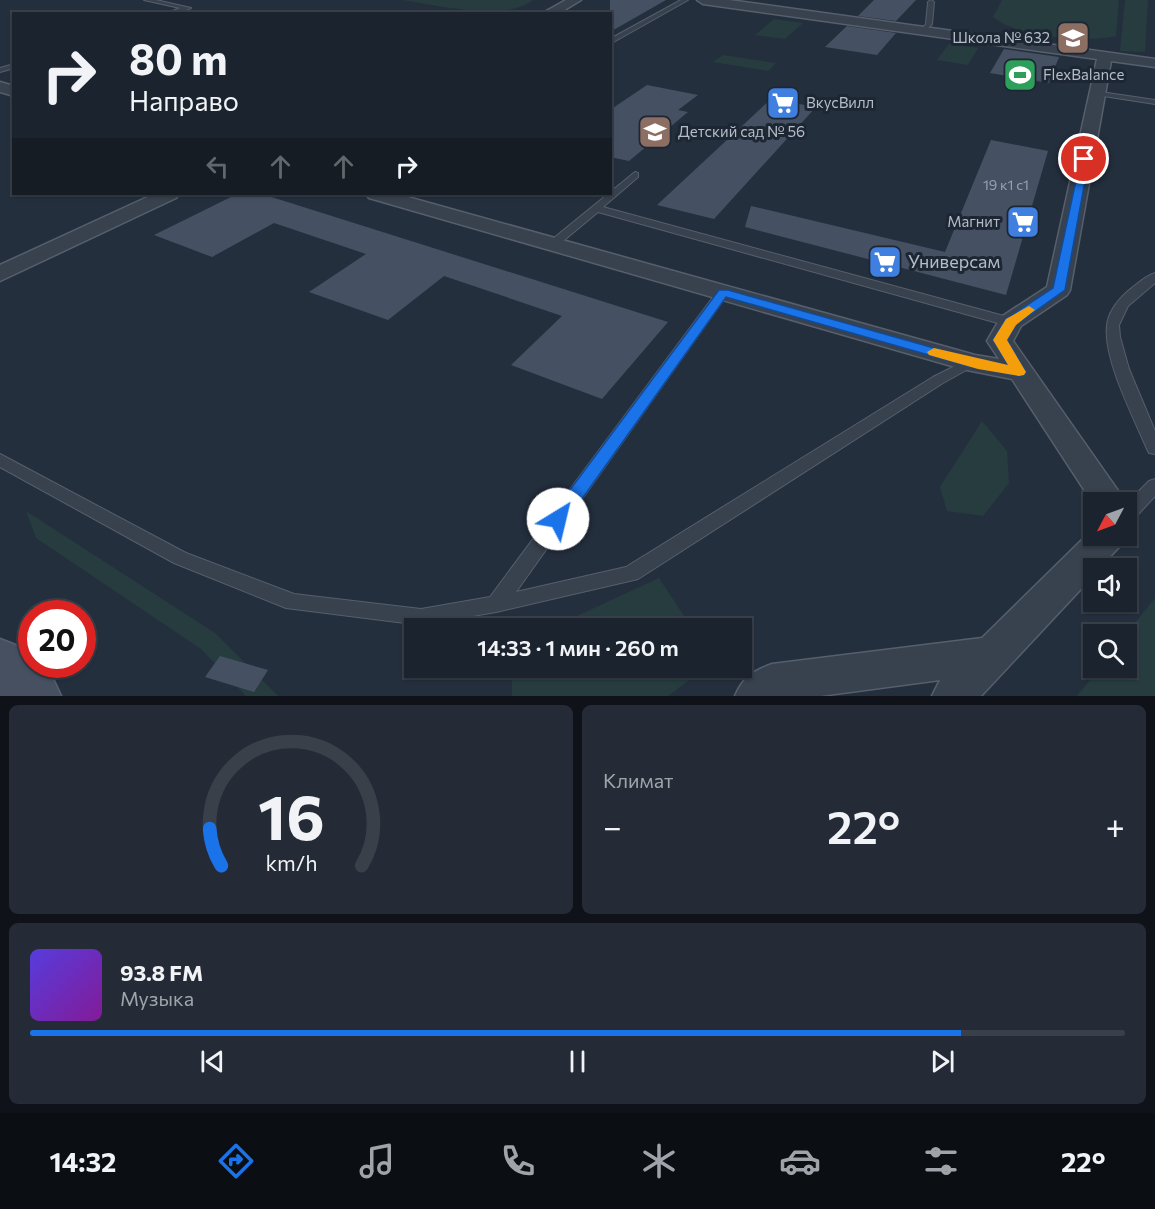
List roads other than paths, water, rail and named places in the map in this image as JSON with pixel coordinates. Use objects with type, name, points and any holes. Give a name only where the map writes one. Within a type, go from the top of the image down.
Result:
[{"type":"main road","points":[[0,662],[35,696]]},
{"type":"street","points":[[551,12],[575,0]]},
{"type":"street","points":[[703,0],[1155,63]]},
{"type":"street","points":[[1102,492],[1019,372],[1000,340],[1010,322],[1058,290],[1105,56]]},
{"type":"street","points":[[4,269],[167,195]]},
{"type":"street","points":[[380,195],[972,363],[1019,372]]},
{"type":"street","points":[[953,696],[1098,546]]},
{"type":"street","points":[[756,696],[772,683],[994,655]]},
{"type":"lane","points":[[147,0],[188,8],[175,12]]},
{"type":"lane","points":[[612,41],[685,0]]},
{"type":"lane","points":[[923,30],[929,24],[931,3]]},
{"type":"lane","points":[[1097,93],[1155,102]]},
{"type":"lane","points":[[612,194],[635,175]]},
{"type":"lane","points":[[553,244],[611,195]]},
{"type":"lane","points":[[596,208],[1010,322]]},
{"type":"lane","points":[[1155,277],[1127,297],[1113,325],[1118,359],[1155,449]]},
{"type":"lane","points":[[496,604],[723,292]]},
{"type":"lane","points":[[0,460],[180,558],[292,602],[421,617],[496,604],[631,574],[938,380],[972,363]]},
{"type":"lane","points":[[1137,504],[1155,485]]},
{"type":"place","name":"Школа № 632","points":[[1073,38]]},
{"type":"place","name":"FlexBalance","points":[[1020,75]]},
{"type":"place","name":"ВкусВилл","points":[[783,103]]},
{"type":"place","name":"Детский сад № 56","points":[[655,132]]},
{"type":"place","name":"Магнит","points":[[1023,222]]},
{"type":"place","name":"Универсам","points":[[885,262]]}]
